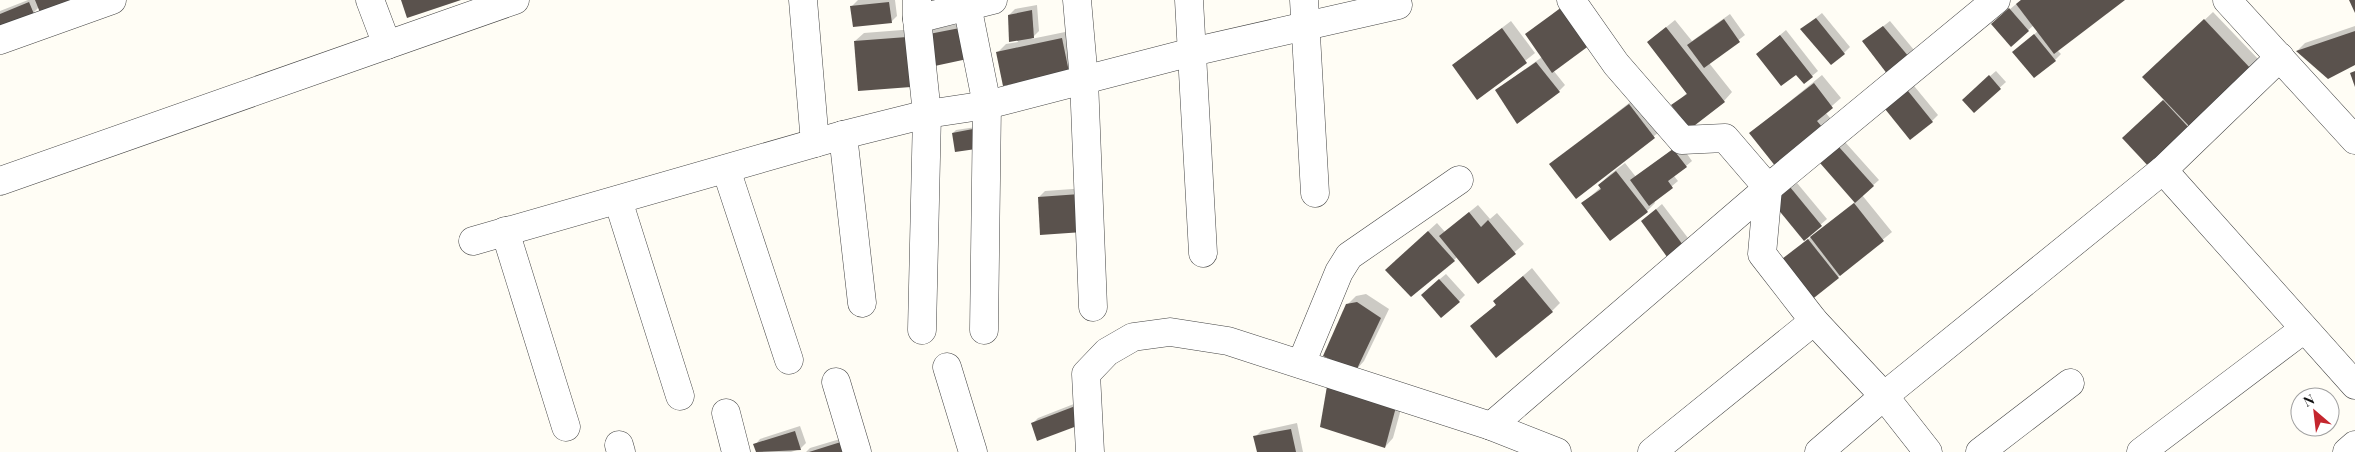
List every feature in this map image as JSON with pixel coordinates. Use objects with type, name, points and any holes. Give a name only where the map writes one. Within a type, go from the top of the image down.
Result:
[{"type":"street","points":[[0,40],[112,0]]},
{"type":"street","points":[[370,0],[387,45]]},
{"type":"street","points":[[0,181],[515,0]]},
{"type":"street","points":[[803,0],[815,144]]},
{"type":"street","points":[[922,330],[927,114],[917,9],[994,0]]},
{"type":"street","points":[[1078,0],[1084,80],[1093,307]]},
{"type":"street","points":[[1189,0],[1203,253]]},
{"type":"street","points":[[1571,0],[1616,64],[1682,140],[1725,138],[1768,188],[1762,254],[1814,321],[1884,396],[1928,452]]},
{"type":"street","points":[[1491,426],[1768,188],[1996,0]]},
{"type":"street","points":[[2227,0],[2280,57],[2343,110],[2355,140]]},
{"type":"street","points":[[966,3],[987,105],[984,330]]},
{"type":"street","points":[[473,241],[844,135],[927,114],[987,105],[1192,52],[1304,13],[1398,5]]},
{"type":"street","points":[[1304,13],[1315,193]]},
{"type":"street","points":[[1819,452],[1884,396],[2163,170],[2280,57]]},
{"type":"street","points":[[844,135],[862,303]]},
{"type":"street","points":[[726,169],[789,360]]},
{"type":"street","points":[[2163,170],[2355,385]]},
{"type":"street","points":[[1301,364],[1339,272],[1349,256],[1460,180]]},
{"type":"street","points":[[618,200],[680,396]]},
{"type":"street","points":[[505,231],[566,427]]},
{"type":"street","points":[[1652,452],[1814,321]]},
{"type":"street","points":[[2141,452],[2304,329]]},
{"type":"street","points":[[1090,452],[1086,374],[1107,352],[1133,337],[1170,332],[1228,341],[1491,426],[1557,452]]},
{"type":"street","points":[[947,367],[973,452]]},
{"type":"street","points":[[836,382],[857,452]]},
{"type":"street","points":[[1980,452],[2070,383]]},
{"type":"street","points":[[726,413],[736,452]]},
{"type":"street","points":[[2347,452],[2355,445]]},
{"type":"building","points":[[35,0],[77,0],[41,15]]},
{"type":"building","points":[[401,0],[461,0],[407,18]]},
{"type":"building","points":[[2021,0],[2125,0],[2054,54],[2016,4]]},
{"type":"building","points":[[2349,0],[2355,0],[2355,13]]},
{"type":"building","points":[[29,2],[34,14],[0,28],[0,14]]},
{"type":"building","points":[[889,2],[892,23],[853,27],[850,6]]},
{"type":"building","points":[[1562,7],[1590,45],[1552,73],[1525,34]]},
{"type":"building","points":[[2009,8],[2029,31],[2011,47],[1991,24]]},
{"type":"building","points":[[1032,10],[1034,38],[1009,42],[1008,15]]},
{"type":"building","points":[[1816,18],[1845,54],[1831,65],[1800,29]]},
{"type":"building","points":[[1724,19],[1740,42],[1704,68],[1687,45]]},
{"type":"building","points":[[2204,19],[2252,70],[2191,128],[2142,77]]},
{"type":"building","points":[[1883,26],[1909,57],[1888,75],[1862,41]]},
{"type":"building","points":[[965,27],[972,58],[930,67],[924,35]]},
{"type":"building","points":[[1666,27],[1725,102],[1690,129],[1671,105],[1687,94],[1647,42]]},
{"type":"building","points":[[1502,28],[1527,63],[1477,100],[1452,65]]},
{"type":"building","points":[[2355,31],[2355,65],[2328,79],[2296,51]]},
{"type":"building","points":[[2034,34],[2056,61],[2034,78],[2012,52]]},
{"type":"building","points":[[1780,35],[1813,77],[1804,84],[1796,75],[1781,86],[1756,54]]},
{"type":"building","points":[[907,37],[911,87],[858,91],[854,41]]},
{"type":"building","points":[[1062,38],[1069,72],[1003,86],[996,52]]},
{"type":"building","points":[[1536,62],[1560,92],[1517,124],[1495,90]]},
{"type":"building","points":[[2355,71],[2355,87],[2350,73]]},
{"type":"building","points":[[1989,75],[2001,89],[1974,113],[1962,100]]},
{"type":"building","points":[[1814,83],[1833,108],[1817,121],[1828,134],[1780,172],[1749,133]]},
{"type":"building","points":[[1904,86],[1933,122],[1910,140],[1881,104]]},
{"type":"building","points":[[2163,100],[2191,130],[2150,168],[2122,138]]},
{"type":"building","points":[[1629,104],[1655,138],[1576,199],[1549,164]]},
{"type":"building","points":[[973,129],[976,149],[955,152],[952,133]]},
{"type":"building","points":[[1839,147],[1874,186],[1855,203],[1820,163]]},
{"type":"building","points":[[1673,149],[1687,167],[1668,181],[1673,188],[1649,206],[1630,180]]},
{"type":"building","points":[[1616,171],[1648,212],[1610,241],[1581,203],[1601,189],[1598,185]]},
{"type":"building","points":[[1790,187],[1822,226],[1804,241],[1772,202]]},
{"type":"building","points":[[1080,194],[1083,232],[1040,235],[1038,197]]},
{"type":"building","points":[[1854,203],[1884,241],[1840,276],[1810,237]]},
{"type":"building","points":[[1656,209],[1686,249],[1670,261],[1641,221]]},
{"type":"building","points":[[1469,212],[1481,227],[1488,220],[1516,254],[1478,284],[1439,236]]},
{"type":"building","points":[[1428,231],[1455,261],[1411,297],[1385,270]]},
{"type":"building","points":[[1808,239],[1839,278],[1810,301],[1778,262]]},
{"type":"building","points":[[1523,276],[1553,312],[1496,358],[1470,326],[1496,305],[1493,301]]},
{"type":"building","points":[[1439,279],[1460,302],[1441,318],[1421,295]]},
{"type":"building","points":[[1357,302],[1381,318],[1356,371],[1323,356],[1346,304]]},
{"type":"building","points":[[1327,386],[1396,407],[1385,448],[1320,427]]},
{"type":"building","points":[[1078,405],[1085,423],[1037,441],[1031,423]]},
{"type":"building","points":[[1291,429],[1296,452],[1257,452],[1253,436]]},
{"type":"building","points":[[795,431],[801,450],[756,452],[753,444]]},
{"type":"building","points":[[844,441],[847,452],[809,452]]}]
